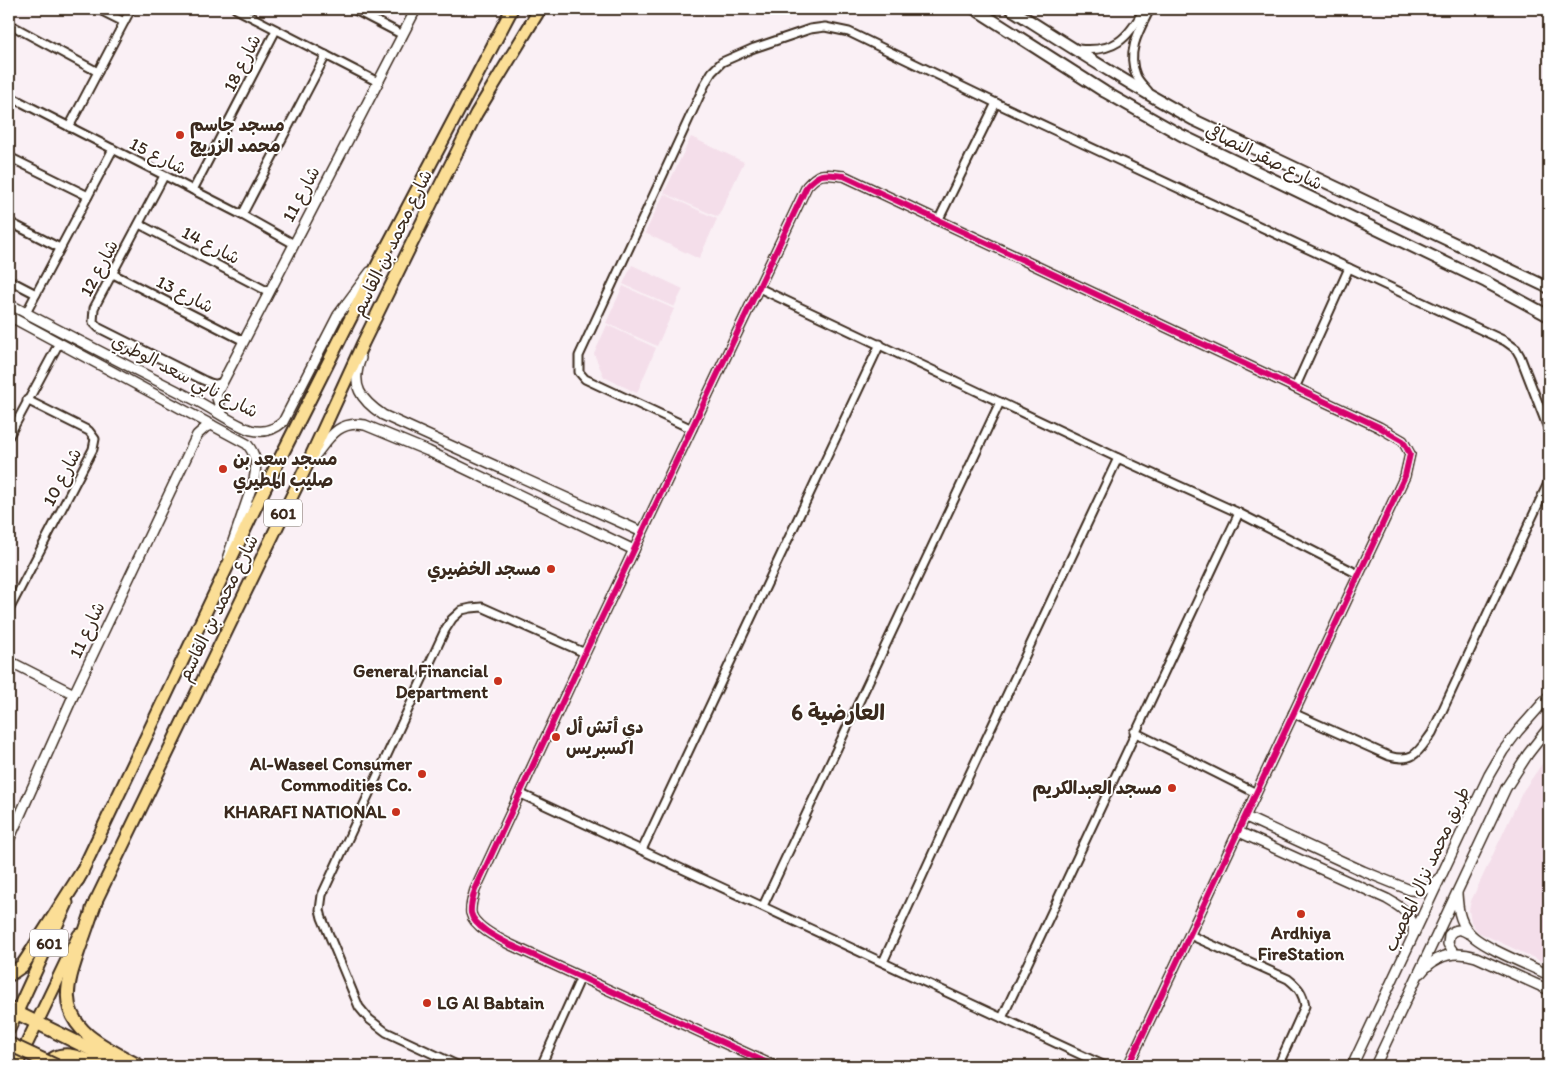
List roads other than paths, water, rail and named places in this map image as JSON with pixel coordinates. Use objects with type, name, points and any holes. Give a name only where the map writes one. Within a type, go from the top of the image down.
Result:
[{"type":"highway","points":[[9,975],[22,966],[82,872]]},
{"type":"highway","points":[[96,901],[68,980],[67,997],[69,1008],[75,1019],[90,1037],[139,1066]]},
{"type":"highway","points":[[12,1011],[125,1066]]},
{"type":"highway","points":[[9,1044],[56,1066]]},
{"type":"highway","points":[[46,1066],[58,1056],[70,1056],[101,1066]]},
{"type":"main road","name":"شارع محمد بن القاسم","points":[[9,1029],[12,1011],[82,872],[264,491],[381,258],[512,9]]},
{"type":"main road","points":[[476,114],[466,115],[463,108],[519,9]]},
{"type":"main road","name":"شارع محمد بن القاسم","points":[[16,1066],[435,196],[476,114],[540,9]]},
{"type":"main road","name":"شارع صقر النصافي","points":[[975,9],[1105,92],[1181,135],[1486,282],[1549,316]]},
{"type":"main road","name":"شارع صقر النصافي","points":[[1011,9],[1152,97],[1194,120],[1549,288]]},
{"type":"street","points":[[98,9],[124,22]]},
{"type":"street","points":[[69,127],[131,9]]},
{"type":"street","points":[[236,9],[248,12],[276,30],[378,82]]},
{"type":"street","points":[[353,9],[403,35]]},
{"type":"street","name":"شارع 11","points":[[216,395],[416,9]]},
{"type":"street","points":[[1073,48],[1097,50],[1115,44],[1124,39],[1144,9]]},
{"type":"street","points":[[1150,9],[1137,34],[1133,60],[1136,75],[1152,97]]},
{"type":"street","points":[[9,24],[98,72]]},
{"type":"street","points":[[692,429],[585,379],[578,372],[579,356],[712,72],[722,62],[754,48],[824,26],[849,32],[1511,345],[1520,356],[1549,431]]},
{"type":"street","name":"شارع 18","points":[[193,190],[276,30]]},
{"type":"street","points":[[242,215],[326,55]]},
{"type":"street","name":"شارع 15","points":[[9,96],[242,215],[294,244]]},
{"type":"street","points":[[938,221],[996,103]]},
{"type":"street","points":[[26,313],[113,149]]},
{"type":"street","points":[[9,157],[88,196]]},
{"type":"street","points":[[774,1066],[503,941],[478,925],[471,915],[471,904],[475,890],[585,653],[807,186],[816,177],[826,174],[844,176],[1379,427],[1403,441],[1410,454],[1405,476],[1128,1066]]},
{"type":"street","name":"شارع 12","points":[[164,176],[94,308],[93,322],[99,328],[203,380],[220,384],[225,379]]},
{"type":"street","points":[[435,196],[358,365],[357,378],[360,394],[371,407],[384,415],[642,532]]},
{"type":"street","points":[[9,222],[60,248]]},
{"type":"street","name":"شارع 14","points":[[139,224],[269,292]]},
{"type":"street","name":"شارع نابي سعد الوطري","points":[[9,304],[252,430],[263,431],[278,427],[283,422],[338,315],[381,258]]},
{"type":"street","points":[[1295,388],[1349,268]]},
{"type":"street","name":"شارع 13","points":[[113,274],[244,341]]},
{"type":"street","points":[[9,280],[36,294]]},
{"type":"street","points":[[759,288],[1118,458],[1239,513],[1358,574]]},
{"type":"street","name":"شارع نابي سعد الوطري","points":[[9,318],[223,430],[247,444],[254,452],[257,461],[254,480],[219,584]]},
{"type":"street","points":[[9,436],[59,343]]},
{"type":"street","points":[[642,850],[880,344]]},
{"type":"street","points":[[182,409],[182,401],[216,395],[229,426],[223,430]]},
{"type":"street","name":"شارع 10","points":[[9,610],[12,595],[93,449],[95,439],[88,431],[27,400]]},
{"type":"street","points":[[763,906],[1000,402]]},
{"type":"street","points":[[193,414],[197,428],[196,435]]},
{"type":"street","points":[[379,430],[375,428],[374,419],[377,415],[384,415]]},
{"type":"street","points":[[306,467],[333,433],[348,424],[356,424],[379,430],[428,451],[634,550]]},
{"type":"street","points":[[196,435],[212,425]]},
{"type":"street","name":"شارع 11","points":[[9,840],[74,694],[196,435]]},
{"type":"street","points":[[883,962],[1118,458]]},
{"type":"street","points":[[1293,713],[1401,760],[1411,757],[1419,751],[1432,733],[1549,481]]},
{"type":"street","points":[[1002,1018],[1107,795],[1134,732],[1239,513]]},
{"type":"street","points":[[459,1066],[386,1032],[364,1014],[356,1000],[322,918],[320,910],[322,895],[429,663],[452,619],[462,610],[482,607],[585,653]]},
{"type":"street","points":[[9,660],[74,694]]},
{"type":"street","name":"طريق محمد نزال المعصب","points":[[1352,1066],[1478,797],[1503,751],[1518,730],[1549,696]]},
{"type":"street","name":"طريق محمد نزال المعصب","points":[[1375,1066],[1506,788],[1528,754],[1549,727]]},
{"type":"street","points":[[1134,732],[1256,793]]},
{"type":"street","points":[[521,794],[1105,1066]]},
{"type":"street","points":[[1246,817],[1363,872],[1410,890],[1422,891],[1432,886],[1442,874]]},
{"type":"street","points":[[1239,832],[1387,899],[1404,910],[1412,922],[1414,929],[1412,940]]},
{"type":"street","points":[[1356,885],[1363,872]]},
{"type":"street","points":[[1457,893],[1460,917],[1469,933]]},
{"type":"street","points":[[1454,953],[1448,944],[1449,935],[1455,930],[1459,930],[1469,933],[1489,946],[1549,975]]},
{"type":"street","points":[[1190,935],[1288,979],[1298,986],[1304,996],[1305,1006],[1278,1066]]},
{"type":"street","points":[[1416,978],[1432,962],[1454,953],[1476,957],[1549,990]]},
{"type":"street","points":[[541,1066],[581,978]]},
{"type":"place","name":"مسجد جاسم محمد الزريج","points":[[180,135]]},
{"type":"place","name":"مسجد سعد بن صليب المطيري","points":[[223,469]]},
{"type":"place","name":"مسجد الخضيري","points":[[551,569]]},
{"type":"place","name":"General Financial Department","points":[[498,681]]},
{"type":"place","name":"دي أتش أل اكسبريس","points":[[556,737]]},
{"type":"place","name":"Al-Waseel Consumer Commodities Co.","points":[[422,774]]},
{"type":"place","name":"مسجد العبدالكريم","points":[[1172,788]]},
{"type":"place","name":"KHARAFI NATIONAL","points":[[396,812]]},
{"type":"place","name":"Ardhiya FireStation","points":[[1301,914]]},
{"type":"place","name":"LG Al Babtain","points":[[427,1003]]},
{"type":"district","name":"العارضية 6","points":[[838,712]]}]
